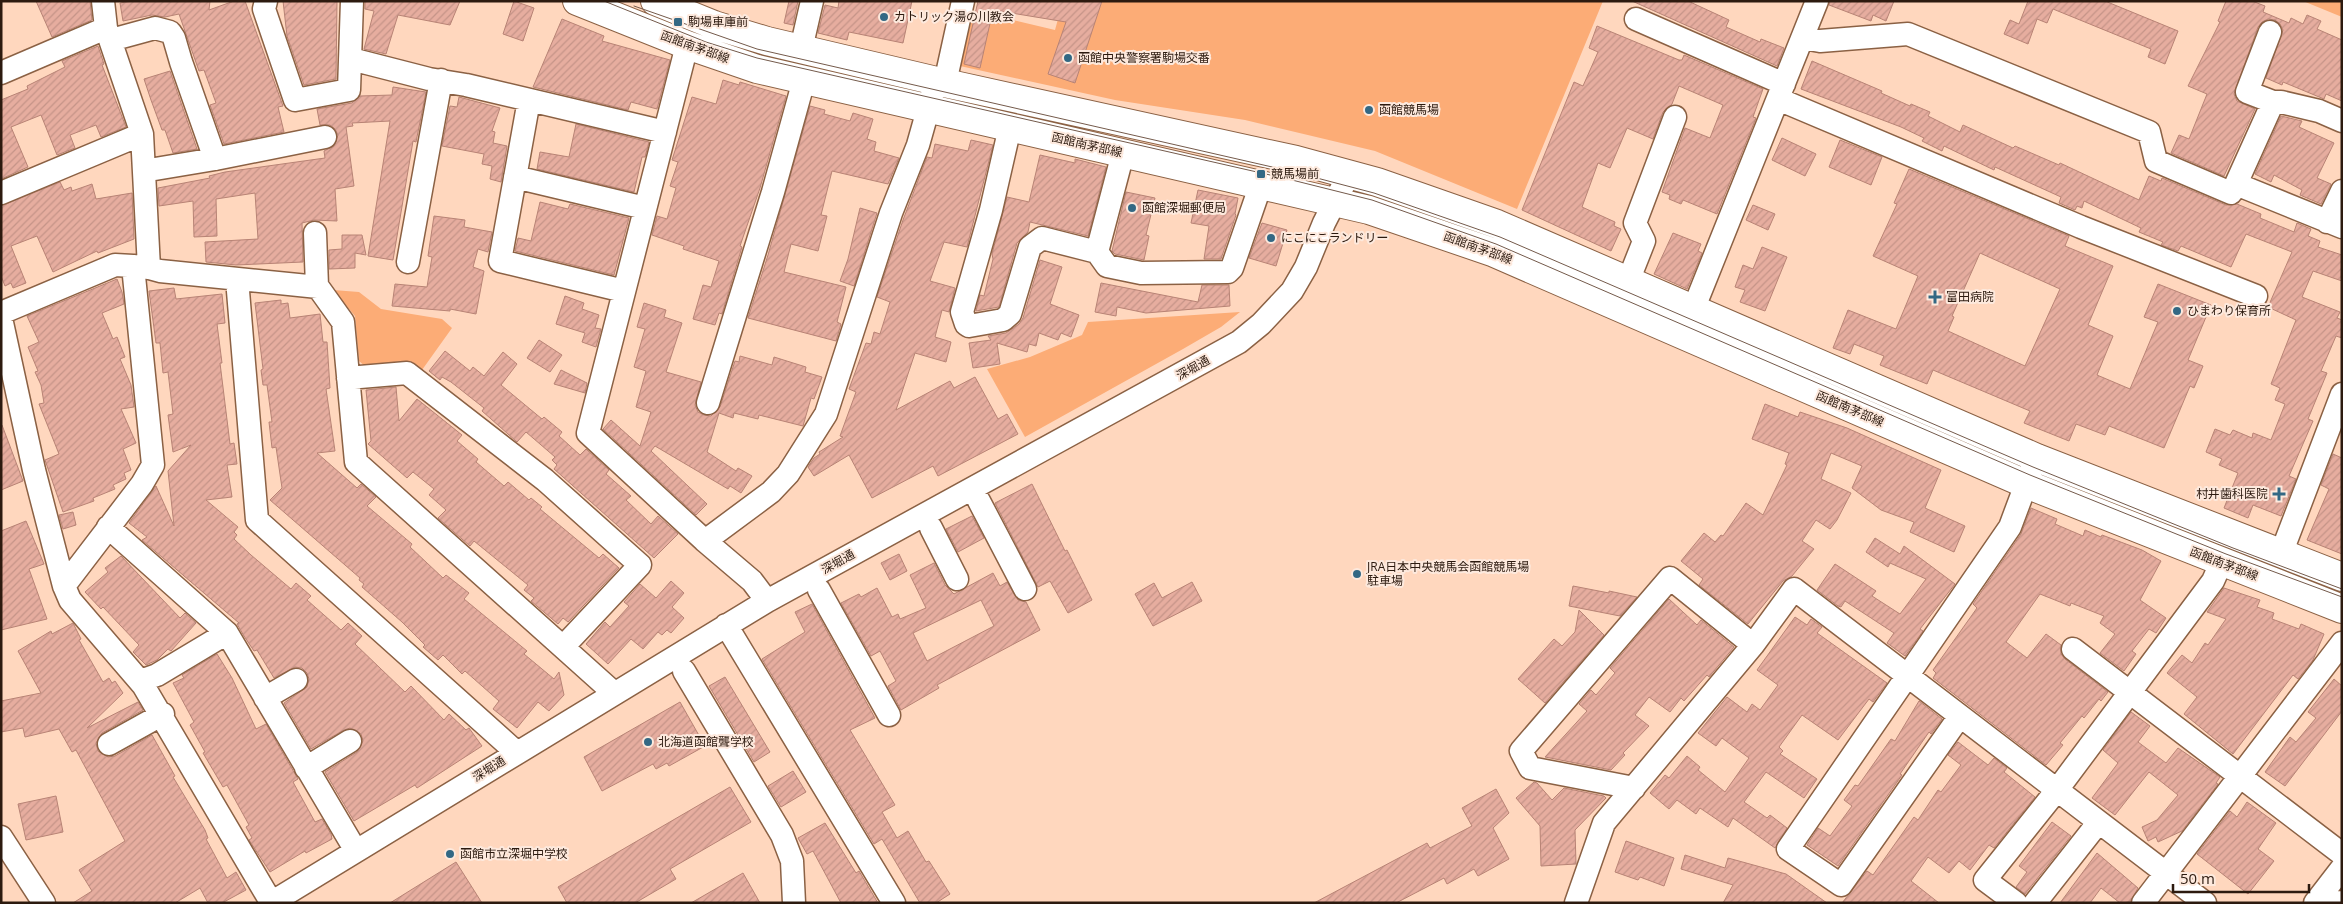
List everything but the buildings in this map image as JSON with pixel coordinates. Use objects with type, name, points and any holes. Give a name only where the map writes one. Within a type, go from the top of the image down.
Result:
[{"type":"main road","name":"函館南茅部線","points":[[577,1],[687,45],[757,69],[1369,210],[1492,252],[2026,484],[2221,563],[2342,609]]},
{"type":"main road","points":[[663,3],[714,25],[801,49],[941,82],[1279,156],[1349,174],[1497,224],[2037,458],[2342,577]]},
{"type":"street","points":[[64,586],[142,484],[153,465],[141,267],[144,169],[142,134],[109,34],[103,1]]},
{"type":"street","points":[[266,1],[264,9],[295,100],[349,90],[352,1]]},
{"type":"street","points":[[801,49],[812,1]]},
{"type":"street","points":[[705,540],[771,492],[788,474],[826,414],[891,213],[918,145],[928,108],[941,82],[963,1]]},
{"type":"street","points":[[1683,335],[1817,1]]},
{"type":"street","points":[[1636,19],[1781,92],[2072,223],[2256,296]]},
{"type":"street","points":[[1,73],[109,34],[155,28],[170,32],[174,38],[215,159]]},
{"type":"street","points":[[2270,32],[2247,92],[2273,102],[2281,102],[2319,111],[2342,121]]},
{"type":"street","points":[[1803,38],[1820,41],[1908,34],[2149,132],[2156,161],[2231,193],[2273,102]]},
{"type":"street","points":[[687,45],[588,434],[752,581],[767,601]]},
{"type":"street","points":[[350,59],[429,80],[442,80],[665,132]]},
{"type":"street","points":[[408,262],[442,80]]},
{"type":"street","points":[[708,403],[773,192],[804,80]]},
{"type":"street","points":[[528,100],[500,261],[624,291]]},
{"type":"street","points":[[1629,280],[1644,241],[1635,223],[1675,117]]},
{"type":"street","points":[[1010,127],[991,210],[962,312],[966,324],[969,326],[1007,318],[1013,310],[1030,247],[1042,238],[1097,252],[1107,266],[1141,273],[1228,272],[1232,268],[1261,184]]},
{"type":"street","points":[[1,193],[142,134]]},
{"type":"street","points":[[144,169],[155,169],[215,159],[325,137]]},
{"type":"street","points":[[1097,252],[1124,153]]},
{"type":"street","name":"深堀通","points":[[271,903],[614,692],[767,601],[1239,342],[1261,324],[1292,291],[1306,267],[1349,174]]},
{"type":"street","points":[[515,177],[646,208]]},
{"type":"street","points":[[2236,184],[2334,225],[2342,191]]},
{"type":"street","points":[[315,233],[317,286],[343,322],[356,462],[614,692]]},
{"type":"street","points":[[1,313],[115,265],[317,286]]},
{"type":"street","points":[[237,279],[257,520],[516,752]]},
{"type":"street","points":[[1,318],[34,470],[64,586],[70,600],[140,681],[163,714],[271,903]]},
{"type":"street","points":[[348,378],[406,373],[545,480],[640,566],[563,648]]},
{"type":"street","points":[[2281,554],[2342,394]]},
{"type":"street","points":[[1960,716],[1840,885],[1788,849],[2010,527],[2037,458]]},
{"type":"street","points":[[979,502],[1025,589]]},
{"type":"street","points":[[108,527],[226,633],[356,851]]},
{"type":"street","points":[[930,528],[958,579]]},
{"type":"street","points":[[2016,903],[1985,880],[2057,790],[2129,691],[2213,581],[2221,563]]},
{"type":"street","points":[[1634,788],[1530,768],[1521,751],[1670,578],[1752,646]]},
{"type":"street","points":[[1576,903],[1604,823],[1752,646],[1794,589],[2205,903]]},
{"type":"street","points":[[819,590],[889,715]]},
{"type":"street","points":[[726,625],[894,903]]},
{"type":"street","points":[[140,681],[157,676],[226,633]]},
{"type":"street","points":[[2143,903],[2342,643]]},
{"type":"street","points":[[2073,649],[2342,854]]},
{"type":"street","points":[[684,671],[782,835],[792,860],[794,903]]},
{"type":"street","points":[[265,698],[296,680]]},
{"type":"street","points":[[109,744],[163,714]]},
{"type":"street","points":[[306,768],[350,741]]},
{"type":"street","points":[[2035,903],[2098,823]]},
{"type":"street","points":[[1,837],[38,900]]},
{"type":"street","points":[[2315,903],[2342,868]]},
{"type":"shaded area","name":"函館競馬場","points":[[1063,1],[1603,1],[1517,209],[1375,151],[1245,120],[1115,100],[960,66],[974,11],[1055,30]]},
{"type":"shaded area","points":[[2303,1],[2342,1],[2342,17]]},
{"type":"shaded area","points":[[333,290],[359,292],[381,309],[442,319],[452,328],[422,370],[410,361],[366,367],[359,361],[355,316]]},
{"type":"shaded area","points":[[1240,312],[1221,327],[1025,437],[987,369],[1030,357],[1082,335],[1088,322]]},
{"type":"tram line","points":[[604,1],[706,42],[757,58],[1372,200],[1496,244],[2030,475],[2226,554],[2342,597]]},
{"type":"tram line","points":[[634,6],[757,49],[1294,172],[1374,193],[1500,237],[2033,467],[2233,548],[2342,589]]},
{"type":"place","name":"カトリック湯の川教会","points":[[884,17]]},
{"type":"place","name":"駒場車庫前","points":[[678,22]]},
{"type":"place","name":"函館中央警察署駒場交番","points":[[1068,58]]},
{"type":"place","name":"函館競馬場","points":[[1369,110]]},
{"type":"place","name":"競馬場前","points":[[1261,174]]},
{"type":"place","name":"函館深堀郵便局","points":[[1132,208]]},
{"type":"place","name":"にこにこランドリー","points":[[1271,238]]},
{"type":"place","name":"富田病院","points":[[1935,297]]},
{"type":"place","name":"ひまわり保育所","points":[[2177,311]]},
{"type":"place","name":"村井歯科医院","points":[[2279,494]]},
{"type":"place","name":"JRA日本中央競馬会函館競馬場 駐車場","points":[[1357,574]]},
{"type":"place","name":"北海道函館聾学校","points":[[648,742]]},
{"type":"place","name":"函館市立深堀中学校","points":[[450,854]]}]
